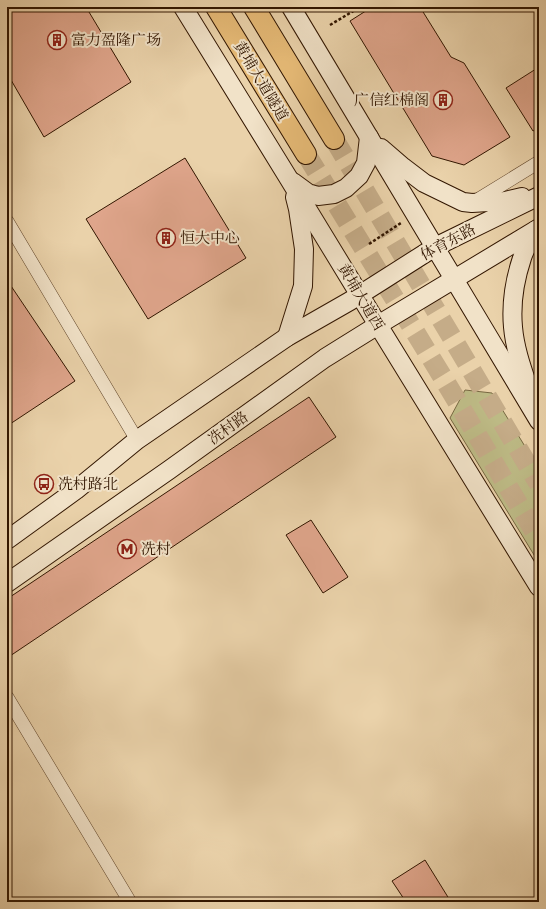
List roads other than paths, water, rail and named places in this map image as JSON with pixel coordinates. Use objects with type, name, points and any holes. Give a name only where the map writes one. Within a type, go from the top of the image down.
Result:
[{"type":"main road","name":"黄埔大道西","points":[[183,7],[539,587]]},
{"type":"main road","name":"黄埔大道隧道","points":[[216,7],[306,154]]},
{"type":"main road","points":[[254,7],[334,139]]},
{"type":"main road","points":[[291,7],[539,420]]},
{"type":"main road","points":[[289,179],[308,193],[318,196],[334,194],[346,188],[359,176],[366,163],[369,137]]},
{"type":"main road","points":[[369,137],[403,168],[424,183],[463,202],[472,203],[505,201],[539,192]]},
{"type":"main road","points":[[287,337],[303,286],[304,249],[298,210],[289,179]]},
{"type":"main road","name":"体育东路","points":[[360,295],[435,247],[539,196]]},
{"type":"main road","points":[[454,279],[537,229]]},
{"type":"main road","points":[[537,229],[522,257],[515,287],[513,327],[518,357],[539,420]]},
{"type":"main road","name":"冼村路","points":[[7,583],[169,470],[325,358],[454,279]]},
{"type":"main road","points":[[7,540],[76,490],[137,440],[287,337],[360,295]]},
{"type":"street","points":[[472,203],[539,162]]},
{"type":"street","points":[[7,221],[137,440]]},
{"type":"street","points":[[7,697],[130,902]]},
{"type":"tunnel","points":[[334,139],[539,484]]},
{"type":"tunnel","points":[[306,154],[442,376],[539,539]]},
{"type":"place","name":"富力盈隆广场","points":[[57,40]]},
{"type":"place","name":"广信红棉阁","points":[[443,100]]},
{"type":"place","name":"恒大中心","points":[[166,238]]},
{"type":"place","name":"冼村路北","points":[[44,484]]},
{"type":"place","name":"冼村","points":[[127,549]]}]
